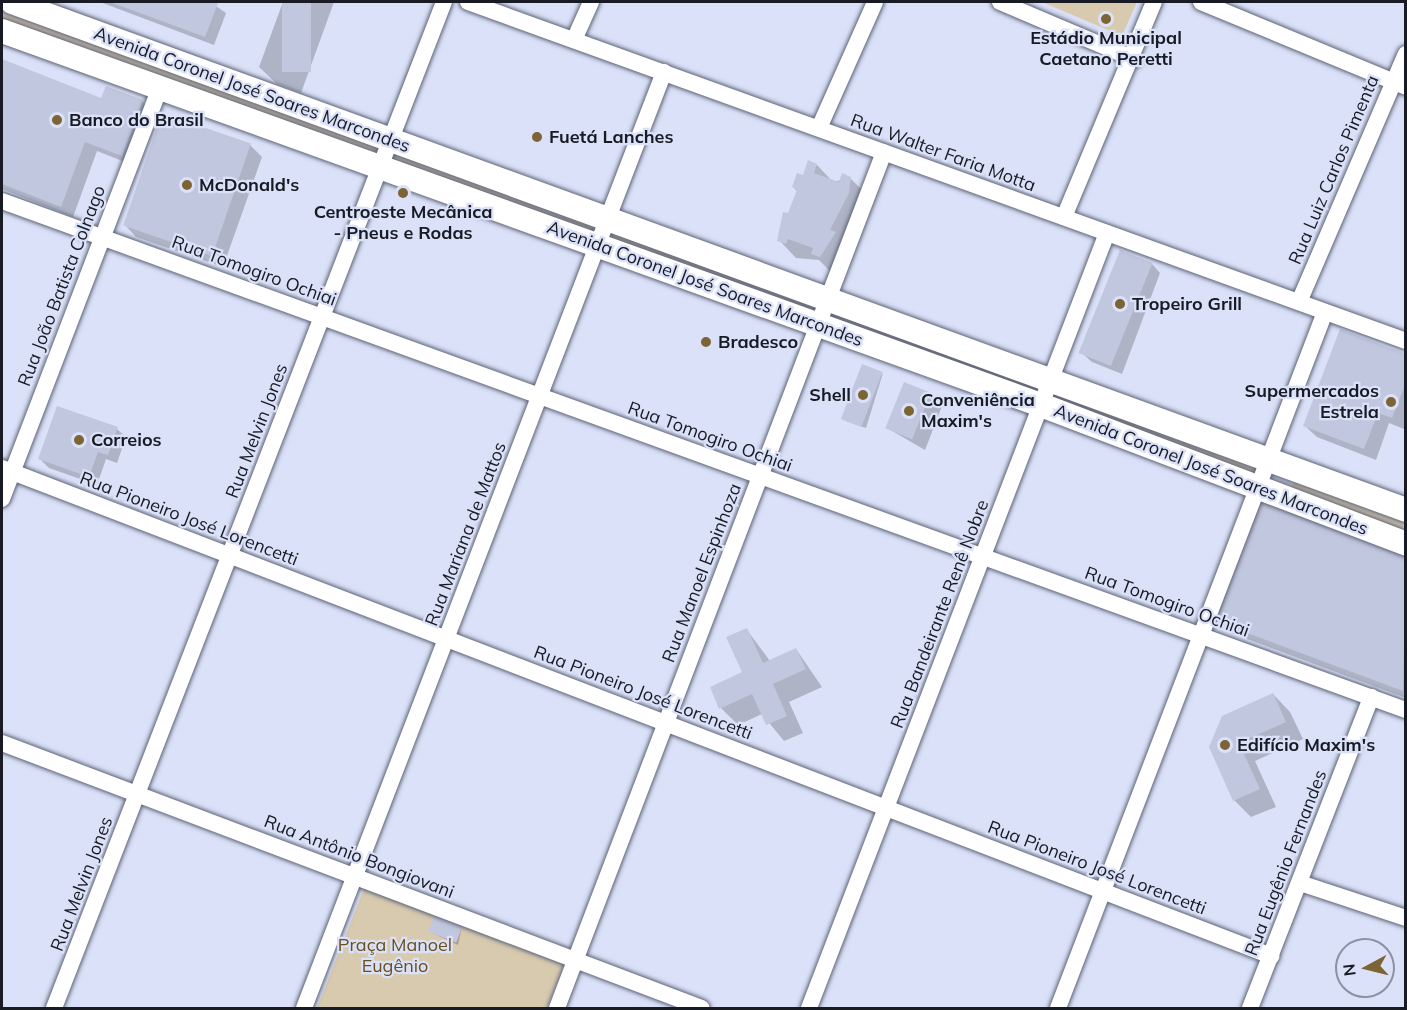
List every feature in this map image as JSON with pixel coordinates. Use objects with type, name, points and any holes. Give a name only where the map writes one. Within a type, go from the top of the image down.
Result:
[{"type":"main road","name":"Avenida Coronel José Soares Marcondes","points":[[12,2],[1406,510]]},
{"type":"main road","name":"Avenida Coronel José Soares Marcondes","points":[[2,31],[1041,405],[1406,544]]},
{"type":"street","name":"Rua Melvin Jones","points":[[54,1008],[444,2]]},
{"type":"street","name":"Rua Walter Faria Motta","points":[[468,2],[1406,341]]},
{"type":"street","points":[[574,40],[591,2]]},
{"type":"street","points":[[819,128],[875,2]]},
{"type":"street","points":[[1000,2],[1134,59]]},
{"type":"street","points":[[1064,217],[1134,59],[1154,2]]},
{"type":"street","points":[[1201,2],[1400,85]]},
{"type":"street","name":"Rua Luiz Carlos Pimenta","points":[[1299,302],[1400,85],[1406,54]]},
{"type":"street","name":"Rua Mariana de Mattos","points":[[304,1008],[664,72]]},
{"type":"street","name":"Rua João Batista Colnago","points":[[2,499],[7,470],[160,87]]},
{"type":"street","name":"Rua Manoel Espinhoza","points":[[557,1008],[884,152]]},
{"type":"street","name":"Rua Tomogiro Ochiai","points":[[2,201],[1406,710]]},
{"type":"street","name":"Rua Bandeirante Renê Nobre","points":[[809,1008],[1107,233]]},
{"type":"street","points":[[1058,1008],[1325,312]]},
{"type":"street","name":"Rua Pioneiro José Lorencetti","points":[[7,470],[1271,956]]},
{"type":"street","name":"Rua Eugênio Fernandes","points":[[1250,1008],[1371,697]]},
{"type":"street","name":"Rua Antônio Bongiovani","points":[[2,743],[702,1008]]},
{"type":"street","points":[[1300,883],[1406,918]]},
{"type":"green space","name":"Estádio Municipal Caetano Peretti","points":[[1042,2],[1137,2],[1122,36]]},
{"type":"green space","points":[[2,7],[380,144],[376,156],[2,20]]},
{"type":"green space","points":[[395,151],[596,225],[592,234],[391,162]]},
{"type":"green space","points":[[612,230],[817,305],[813,315],[608,240]]},
{"type":"green space","points":[[832,310],[1040,386],[1036,396],[828,320]]},
{"type":"green space","points":[[1054,390],[1259,465],[1255,476],[1050,401]]},
{"type":"green space","points":[[1294,480],[1405,520],[1401,532],[1290,491]]},
{"type":"green space","name":"Praça Manoel Eugênio","points":[[365,886],[564,965],[547,1008],[317,1008]]},
{"type":"building","points":[[110,2],[215,2],[218,3],[205,37]]},
{"type":"building","points":[[282,2],[311,2],[311,72],[282,72]]},
{"type":"building","name":"Banco do Brasil","points":[[2,59],[101,98],[106,86],[143,100],[122,156],[85,142],[61,207],[2,184]]},
{"type":"building","name":"McDonald's","points":[[162,113],[251,144],[212,256],[123,226]]},
{"type":"building","points":[[808,160],[817,164],[814,173],[839,182],[842,173],[851,177],[849,193],[830,230],[836,232],[820,257],[811,254],[813,248],[788,239],[786,244],[777,241],[783,212],[788,213],[797,190],[792,187],[797,173],[803,175]]},
{"type":"building","name":"Tropeiro Grill","points":[[1120,250],[1152,263],[1111,366],[1078,353]]},
{"type":"building","points":[[1340,329],[1406,354],[1406,382],[1392,418],[1378,413],[1364,449],[1303,426]]},
{"type":"building","name":"Shell","points":[[862,364],[883,372],[861,427],[841,419]]},
{"type":"building","name":"Conveniência Maxim's","points":[[904,382],[931,393],[912,439],[885,428]]},
{"type":"building","name":"Correios","points":[[57,406],[118,427],[108,455],[98,452],[89,477],[38,459]]},
{"type":"building","points":[[1261,500],[1406,557],[1403,691],[1215,621]]},
{"type":"building","points":[[747,628],[763,663],[796,648],[806,669],[773,684],[787,716],[766,725],[752,694],[719,709],[710,687],[742,672],[726,637]]},
{"type":"building","name":"Edifício Maxim's","points":[[1273,693],[1286,722],[1239,743],[1260,789],[1233,801],[1209,747],[1222,716]]},
{"type":"building","points":[[435,914],[463,925],[456,942],[428,932]]},
{"type":"place","name":"Estádio Municipal Caetano Peretti","points":[[1106,19]]},
{"type":"place","name":"Banco do Brasil","points":[[57,120]]},
{"type":"place","name":"Fuetá Lanches","points":[[537,137]]},
{"type":"place","name":"McDonald's","points":[[187,185]]},
{"type":"place","name":"Centroeste Mecânica - Pneus e Rodas","points":[[403,193]]},
{"type":"place","name":"Tropeiro Grill","points":[[1120,304]]},
{"type":"place","name":"Bradesco","points":[[706,342]]},
{"type":"place","name":"Shell","points":[[863,395]]},
{"type":"place","name":"Supermercados Estrela","points":[[1391,402]]},
{"type":"place","name":"Conveniência Maxim's","points":[[909,411]]},
{"type":"place","name":"Correios","points":[[79,440]]},
{"type":"place","name":"Edifício Maxim's","points":[[1225,745]]}]
